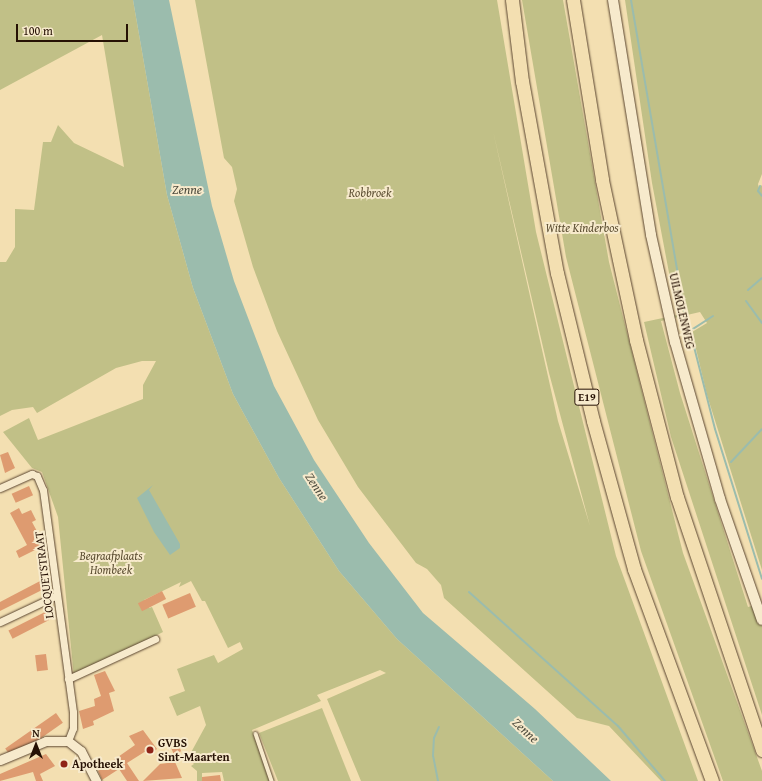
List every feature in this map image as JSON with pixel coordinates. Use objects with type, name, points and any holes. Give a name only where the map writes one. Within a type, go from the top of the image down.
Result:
[{"type":"highway","name":"E19","points":[[512,0],[522,80],[557,273],[593,421],[634,569],[712,781]]},
{"type":"highway","points":[[573,0],[602,180],[636,340],[677,497],[762,750]]},
{"type":"main road","name":"UILMOLENWEG","points":[[613,0],[651,235],[675,342],[720,499],[762,620]]},
{"type":"street","name":"LOCQUETSTRAAT","points":[[0,488],[32,474],[41,484],[46,503],[74,724],[68,741]]},
{"type":"street","points":[[0,626],[0,622],[57,595]]},
{"type":"street","points":[[68,679],[155,639]]},
{"type":"street","points":[[0,760],[46,741],[68,741],[81,751],[96,781]]},
{"type":"lane","points":[[256,734],[272,781]]},
{"type":"green space","name":"Begraafplaats Hombeek","points":[[0,0],[133,0],[167,195],[193,288],[233,394],[279,478],[339,571],[397,639],[553,781],[361,781],[327,699],[386,673],[380,670],[317,695],[321,701],[252,730],[270,781],[224,781],[222,772],[202,773],[202,781],[197,781],[197,771],[191,766],[194,764],[188,758],[206,725],[200,706],[177,716],[169,697],[185,691],[177,669],[214,655],[218,663],[243,649],[240,642],[228,648],[205,601],[202,601],[191,581],[179,587],[181,582],[144,600],[149,608],[152,607],[163,632],[74,677],[58,517],[42,472],[32,468],[3,432],[29,418],[38,440],[143,399],[143,385],[156,361],[142,361],[116,368],[37,413],[33,407],[12,410],[0,416],[0,262],[6,262],[15,247],[15,209],[34,210],[43,142],[51,142],[58,125],[74,143],[124,167],[102,35],[0,90]]},
{"type":"green space","name":"Robbroek","points":[[195,0],[497,0],[536,232],[616,556],[698,781],[661,781],[609,726],[577,718],[444,598],[441,585],[427,569],[416,563],[358,487],[318,420],[277,331],[253,267],[234,201],[237,189],[232,167],[224,158]],"holes":[[[493,131],[549,373],[590,526],[558,421]]]},
{"type":"green space","name":"Witte Kinderbos","points":[[522,0],[563,0],[609,262],[683,553],[762,771],[762,781],[723,781],[641,551],[566,257]]},
{"type":"green space","points":[[625,0],[762,0],[762,174],[758,184],[759,188],[762,185],[762,570],[707,395],[692,332],[707,323],[700,312],[661,321],[680,393],[748,607],[762,603],[762,715],[671,437],[644,322],[677,315],[652,183]]},
{"type":"green space","points":[[322,708],[351,781],[278,781],[259,733]]},
{"type":"water","name":"Zenne","points":[[133,0],[169,0],[212,206],[234,281],[274,386],[314,460],[369,543],[423,613],[535,709],[611,781],[553,781],[397,639],[339,571],[279,478],[233,394],[193,288],[167,195]]},
{"type":"water","points":[[153,485],[149,490],[180,544],[180,548],[170,555],[154,532],[137,498]]},
{"type":"building","points":[[8,452],[15,468],[5,473],[0,455]]},
{"type":"building","points":[[29,486],[33,495],[16,503],[12,494]]},
{"type":"building","points":[[19,508],[22,514],[31,510],[36,520],[32,522],[39,535],[35,537],[41,547],[19,558],[16,551],[27,545],[10,513]]},
{"type":"building","points":[[42,580],[46,588],[0,611],[0,602]]},
{"type":"building","points":[[162,591],[166,599],[142,611],[138,603]]},
{"type":"building","points":[[190,593],[196,607],[168,619],[162,605]]},
{"type":"building","points":[[45,612],[49,620],[13,639],[8,631]]},
{"type":"building","points":[[46,654],[48,670],[37,671],[35,655]]},
{"type":"building","points":[[105,671],[115,691],[109,693],[114,711],[93,721],[94,725],[83,729],[79,711],[95,706],[94,699],[101,696],[94,675]]},
{"type":"building","points":[[56,713],[63,723],[12,758],[5,749]]},
{"type":"building","points":[[143,730],[157,749],[149,755],[146,751],[127,763],[139,781],[127,781],[119,769],[102,780],[98,771],[135,745],[129,736]]},
{"type":"building","points":[[177,741],[181,751],[174,754],[170,744]]},
{"type":"building","points":[[46,754],[55,766],[40,774],[43,781],[36,781],[33,772],[0,781],[0,774]]},
{"type":"building","points":[[175,762],[182,778],[143,781],[160,764]]},
{"type":"building","points":[[220,775],[221,781],[202,781],[202,777]]},
{"type":"waterway","points":[[631,0],[685,315]]},
{"type":"waterway","points":[[760,186],[758,191],[762,196]]},
{"type":"waterway","points":[[748,290],[762,278]]},
{"type":"waterway","points":[[746,301],[762,323]]},
{"type":"waterway","points":[[713,316],[690,331],[715,429],[762,579]]},
{"type":"waterway","points":[[731,462],[762,429]]},
{"type":"waterway","points":[[469,592],[618,726],[665,781]]},
{"type":"waterway","points":[[438,781],[433,756],[434,738],[439,727]]},
{"type":"place","name":"GVBS Sint-Maarten","points":[[150,750]]},
{"type":"place","name":"Apotheek","points":[[64,764]]}]
